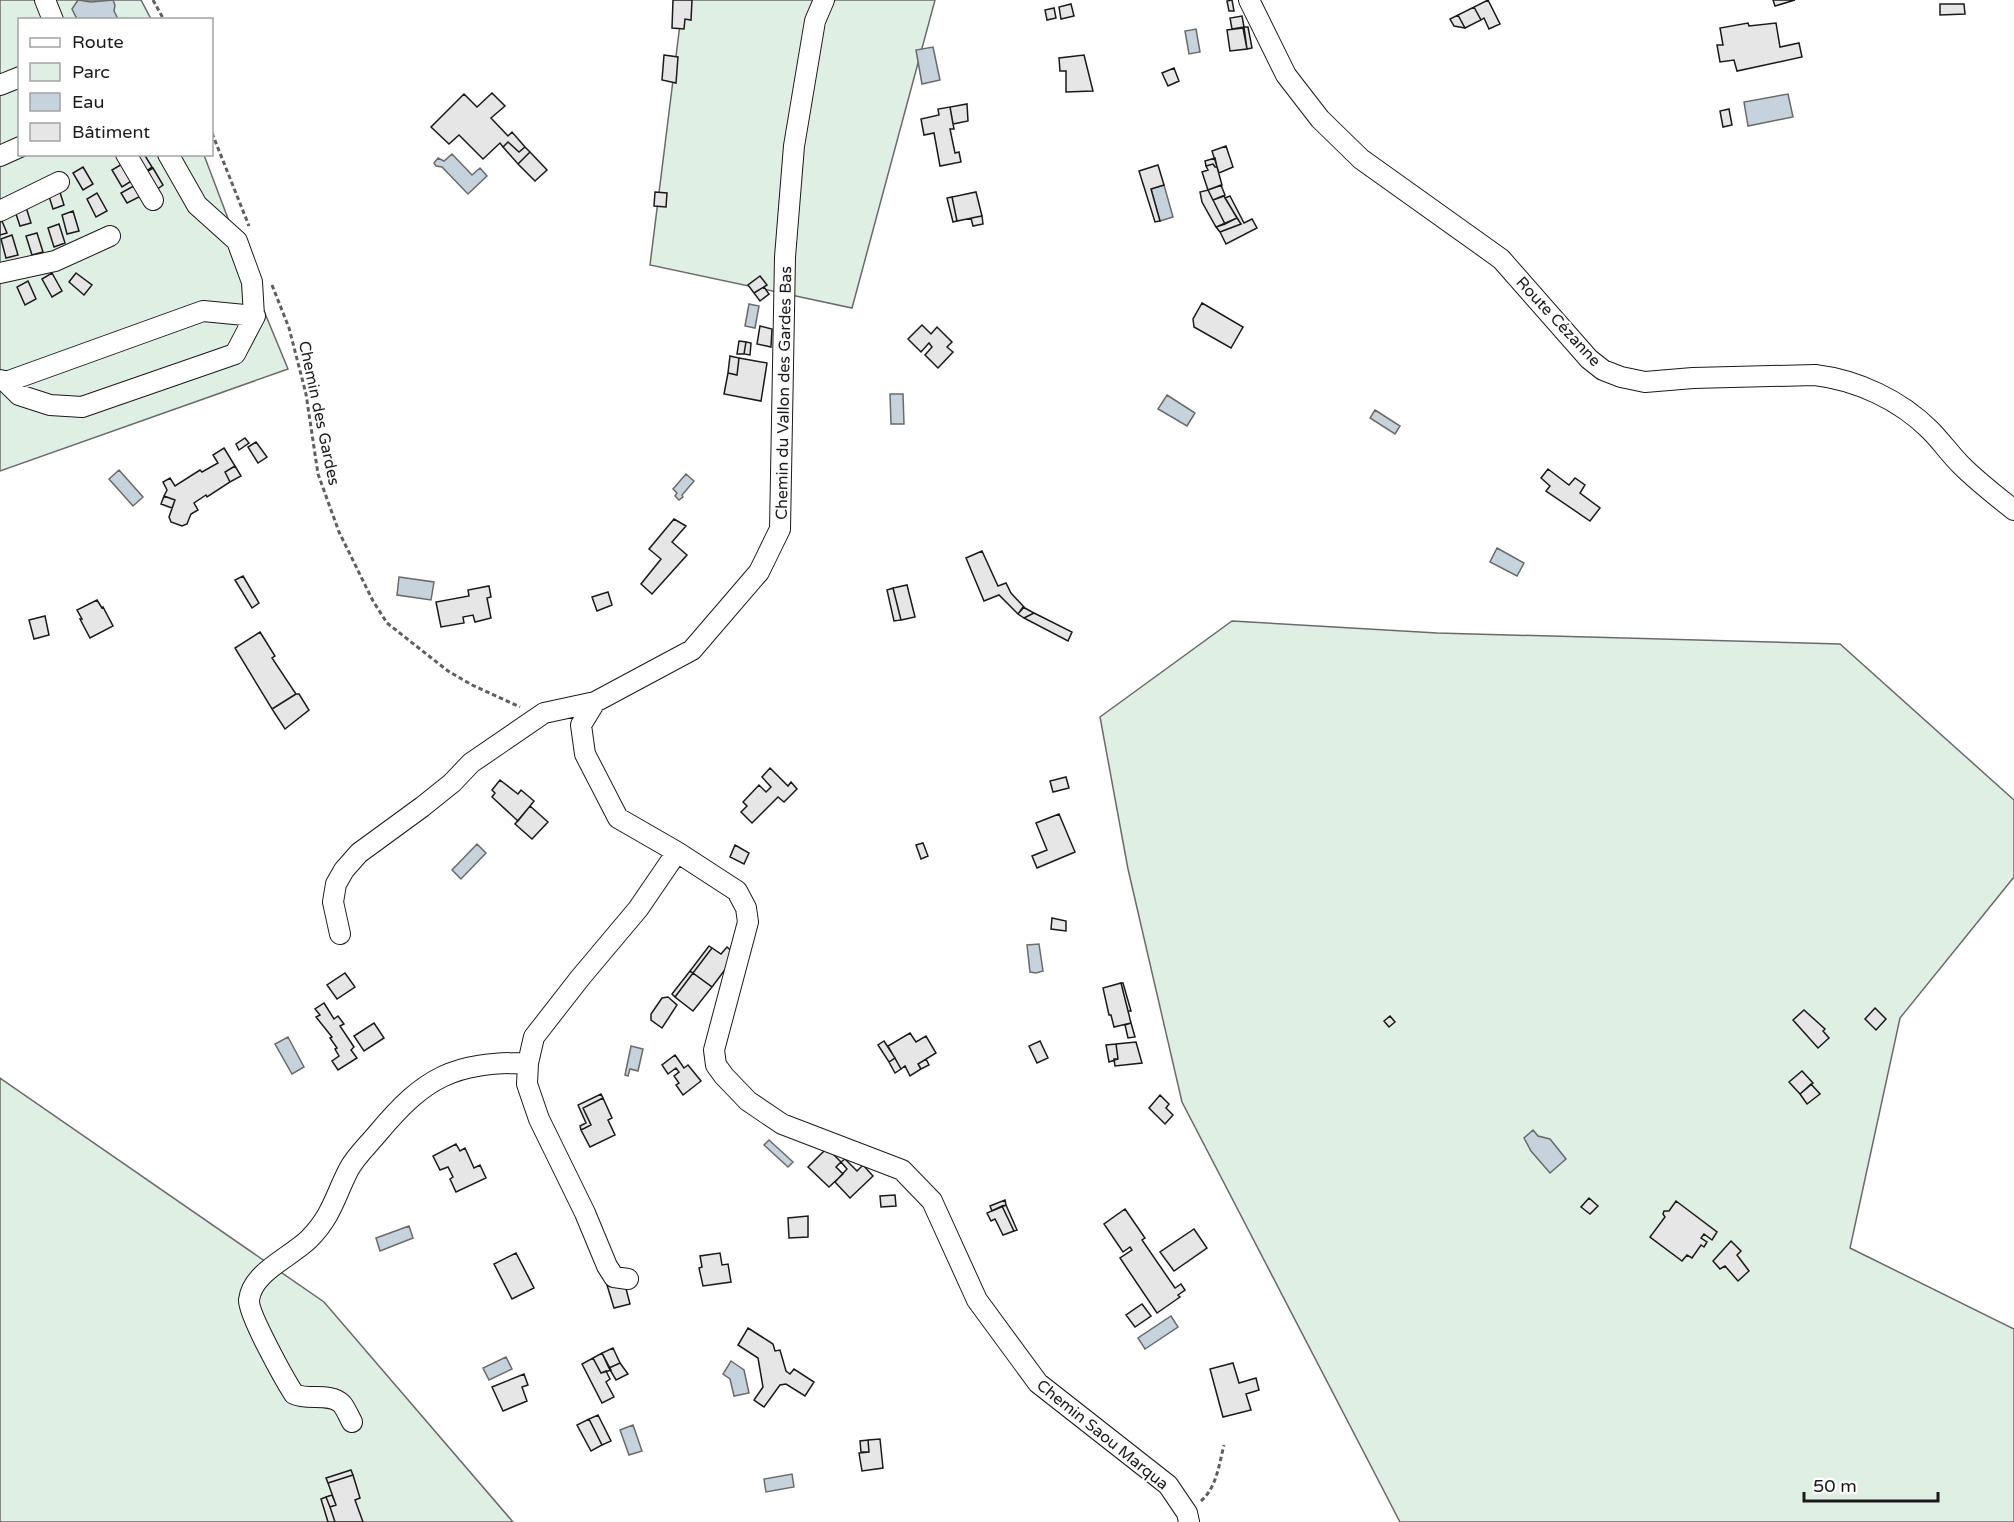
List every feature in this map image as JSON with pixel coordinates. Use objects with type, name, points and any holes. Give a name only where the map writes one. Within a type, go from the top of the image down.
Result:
[{"type":"street","points":[[45,0],[52,18]]},
{"type":"street","name":"Chemin du Vallon des Gardes Bas","points":[[544,713],[595,702],[692,650],[759,572],[780,529],[786,246],[796,136],[815,21],[824,0]]},
{"type":"street","name":"Route Cézanne","points":[[1249,0],[1286,75],[1320,119],[1361,159],[1501,259],[1589,359],[1603,370],[1645,382],[1693,378],[1815,375],[1835,377],[1851,382],[1905,409],[1929,430],[1961,466],[2014,510]]},
{"type":"street","points":[[0,85],[18,78]]},
{"type":"street","points":[[0,156],[18,148]]},
{"type":"street","points":[[127,156],[153,200]]},
{"type":"street","points":[[169,156],[196,205],[237,241],[252,282],[254,316],[235,354],[82,407],[50,405],[19,396],[3,381],[202,311],[254,316]]},
{"type":"street","points":[[0,211],[59,182]]},
{"type":"street","points":[[0,273],[55,261],[110,236]]},
{"type":"street","points":[[595,702],[581,725],[585,754],[618,819],[677,852],[638,909],[534,1037],[528,1063],[527,1084],[539,1119],[571,1183],[607,1266],[614,1277],[628,1279]]},
{"type":"street","points":[[340,934],[333,902],[336,884],[344,870],[359,853],[452,783],[471,762],[544,713]]},
{"type":"street","name":"Chemin Saou Marqua","points":[[677,852],[737,891],[746,908],[748,922],[714,1050],[716,1065],[748,1101],[782,1124],[902,1170],[932,1201],[977,1300],[1038,1383],[1168,1485],[1188,1518]]},
{"type":"street","points":[[352,1422],[342,1404],[330,1398],[300,1397],[294,1394],[253,1316],[249,1302],[252,1289],[264,1275],[309,1239],[331,1212],[350,1167],[402,1106],[430,1083],[447,1073],[468,1066],[528,1063]]},
{"type":"path","points":[[153,0],[163,18]]},
{"type":"path","points":[[213,136],[250,229]]},
{"type":"path","name":"Chemin des Gardes","points":[[268,276],[289,328],[306,394],[318,474],[344,542],[373,601],[387,623],[448,671],[472,685],[528,710],[544,713]]},
{"type":"path","points":[[1188,1518],[1208,1495],[1216,1478],[1224,1445]]},
{"type":"green space","points":[[0,0],[141,0],[150,18],[18,18],[18,156],[204,156],[288,369],[0,471]]},
{"type":"green space","points":[[683,0],[935,0],[852,308],[650,265]]},
{"type":"green space","points":[[1232,621],[1437,633],[1840,644],[2014,800],[2014,877],[1900,1018],[1850,1248],[2014,1329],[2014,1522],[1400,1522],[1182,1102],[1128,869],[1100,717]]},
{"type":"green space","points":[[0,1078],[324,1302],[513,1522],[0,1522]]},
{"type":"water","points":[[78,0],[91,2],[113,0],[118,18],[76,18],[72,9]]},
{"type":"water","points":[[1196,29],[1200,52],[1189,54],[1185,31]]},
{"type":"water","points":[[933,47],[940,80],[922,84],[916,50]]},
{"type":"water","points":[[1788,94],[1793,117],[1748,126],[1744,102]]},
{"type":"water","points":[[452,154],[472,175],[480,168],[487,176],[468,194],[442,167],[434,163],[438,158],[444,161]]},
{"type":"water","points":[[1164,185],[1173,217],[1160,221],[1151,189]]},
{"type":"water","points":[[749,304],[759,306],[755,328],[745,326]]},
{"type":"water","points":[[890,394],[903,394],[904,424],[891,424]]},
{"type":"water","points":[[1167,395],[1195,413],[1187,426],[1158,409]]},
{"type":"water","points":[[1375,410],[1400,426],[1395,434],[1370,418]]},
{"type":"water","points":[[119,470],[143,497],[133,506],[109,479]]},
{"type":"water","points":[[686,474],[694,481],[679,500],[673,489]]},
{"type":"water","points":[[1497,548],[1524,563],[1517,576],[1490,562]]},
{"type":"water","points":[[399,577],[434,582],[431,600],[397,595]]},
{"type":"water","points":[[477,844],[486,853],[461,879],[452,870]]},
{"type":"water","points":[[1039,944],[1043,971],[1030,972],[1027,945]]},
{"type":"water","points":[[288,1037],[304,1067],[292,1074],[275,1044]]},
{"type":"water","points":[[631,1046],[643,1049],[638,1071],[630,1069],[628,1076],[625,1075]]},
{"type":"water","points":[[1533,1130],[1538,1136],[1550,1139],[1566,1159],[1550,1173],[1531,1151],[1524,1138]]},
{"type":"water","points":[[769,1140],[793,1162],[788,1167],[764,1145]]},
{"type":"water","points":[[409,1226],[413,1238],[380,1251],[376,1238]]},
{"type":"water","points":[[1171,1316],[1178,1327],[1145,1349],[1138,1338]]},
{"type":"water","points":[[506,1357],[512,1369],[489,1380],[483,1368]]},
{"type":"water","points":[[731,1361],[744,1370],[749,1393],[734,1396],[730,1379],[723,1374]]},
{"type":"water","points":[[633,1425],[642,1451],[629,1455],[620,1430]]},
{"type":"water","points":[[792,1474],[794,1487],[766,1492],[764,1479]]},
{"type":"building","points":[[673,0],[692,0],[691,20],[685,19],[684,29],[672,28]]},
{"type":"building","points":[[1232,0],[1234,11],[1229,11],[1227,1]]},
{"type":"building","points":[[1488,0],[1500,24],[1489,29],[1484,18],[1481,20],[1474,7]]},
{"type":"building","points":[[1773,0],[1795,0],[1775,6]]},
{"type":"building","points":[[1071,4],[1074,16],[1061,19],[1059,7]]},
{"type":"building","points":[[1940,4],[1964,4],[1965,14],[1940,15]]},
{"type":"building","points":[[1474,7],[1481,20],[1465,28],[1458,15]]},
{"type":"building","points":[[1054,8],[1056,18],[1047,20],[1045,10]]},
{"type":"building","points":[[1458,15],[1465,28],[1454,26],[1450,19]]},
{"type":"building","points":[[1242,16],[1244,27],[1232,29],[1230,18]]},
{"type":"building","points":[[1748,23],[1749,26],[1776,23],[1780,47],[1799,43],[1802,57],[1737,71],[1734,60],[1720,62],[1717,45],[1723,45],[1720,28]]},
{"type":"building","points":[[1244,27],[1248,27],[1252,48],[1247,49]]},
{"type":"building","points":[[1243,28],[1247,49],[1230,51],[1227,30]]},
{"type":"building","points":[[664,55],[678,57],[676,83],[662,80]]},
{"type":"building","points":[[1084,55],[1093,91],[1066,92],[1066,71],[1060,71],[1059,58]]},
{"type":"building","points":[[1174,68],[1179,81],[1168,86],[1162,73]]},
{"type":"building","points":[[492,93],[505,106],[491,118],[508,136],[512,132],[525,147],[519,152],[508,142],[503,147],[500,143],[483,159],[459,135],[449,144],[431,127],[464,94],[477,107]]},
{"type":"building","points":[[967,104],[968,121],[953,124],[950,107]]},
{"type":"building","points":[[950,107],[954,129],[950,129],[955,153],[959,152],[961,162],[940,166],[934,133],[924,135],[921,119],[939,115],[938,109]]},
{"type":"building","points":[[1729,109],[1732,125],[1723,127],[1720,111]]},
{"type":"building","points":[[508,142],[519,152],[525,147],[530,152],[518,164],[503,147]]},
{"type":"building","points":[[1226,146],[1233,167],[1219,173],[1212,151]]},
{"type":"building","points":[[530,152],[547,170],[535,181],[518,164]]},
{"type":"building","points":[[136,156],[145,156],[152,167],[142,174]]},
{"type":"building","points":[[1215,158],[1217,167],[1213,164],[1206,166],[1205,161]]},
{"type":"building","points":[[122,164],[133,180],[122,187],[112,170]]},
{"type":"building","points":[[1213,164],[1217,167],[1222,185],[1208,190],[1202,172],[1208,170],[1206,166]]},
{"type":"building","points":[[1158,165],[1164,185],[1151,189],[1160,221],[1155,222],[1139,171]]},
{"type":"building","points":[[83,167],[93,184],[83,190],[73,173]]},
{"type":"building","points":[[153,168],[163,185],[153,192],[143,174]]},
{"type":"building","points":[[139,183],[145,194],[127,203],[121,193]]},
{"type":"building","points":[[1221,185],[1225,195],[1213,200],[1208,190]]},
{"type":"building","points":[[58,186],[64,205],[53,209],[47,190]]},
{"type":"building","points":[[1208,190],[1225,224],[1216,227],[1202,202],[1200,192]]},
{"type":"building","points":[[655,192],[667,193],[666,207],[654,206]]},
{"type":"building","points":[[976,192],[982,216],[957,221],[952,197]]},
{"type":"building","points":[[97,193],[107,211],[96,217],[87,199]]},
{"type":"building","points":[[1224,196],[1237,218],[1225,224],[1213,200]]},
{"type":"building","points":[[1230,196],[1244,223],[1252,219],[1257,228],[1226,244],[1220,232],[1241,224],[1225,198]]},
{"type":"building","points":[[952,197],[957,221],[953,222],[947,198]]},
{"type":"building","points":[[25,204],[31,223],[20,226],[14,208]]},
{"type":"building","points":[[73,211],[79,231],[67,234],[62,215]]},
{"type":"building","points":[[982,216],[983,224],[973,226],[971,218]]},
{"type":"building","points":[[1237,218],[1241,224],[1220,232],[1216,227]]},
{"type":"building","points":[[2,221],[7,233],[0,235],[0,222]]},
{"type":"building","points":[[59,224],[65,243],[54,247],[48,228]]},
{"type":"building","points":[[37,233],[43,252],[32,255],[26,236]]},
{"type":"building","points":[[12,235],[18,255],[6,258],[1,239]]},
{"type":"building","points":[[52,273],[62,291],[52,297],[42,279]]},
{"type":"building","points":[[76,273],[92,285],[84,295],[69,282]]},
{"type":"building","points":[[760,276],[767,285],[754,293],[748,285]]},
{"type":"building","points":[[28,281],[36,299],[25,305],[17,287]]},
{"type":"building","points":[[764,287],[769,294],[760,301],[754,293]]},
{"type":"building","points":[[1202,303],[1243,327],[1231,348],[1194,327],[1193,319]]},
{"type":"building","points":[[922,325],[931,334],[937,327],[952,342],[947,347],[953,352],[938,368],[925,355],[932,347],[929,343],[921,352],[908,339]]},
{"type":"building","points":[[760,326],[772,329],[771,347],[757,344]]},
{"type":"building","points":[[739,341],[746,342],[744,354],[737,354]]},
{"type":"building","points":[[746,342],[751,343],[750,355],[744,354]]},
{"type":"building","points":[[730,356],[739,358],[737,375],[728,373]]},
{"type":"building","points":[[739,358],[767,363],[761,401],[724,394],[728,373],[737,375]]},
{"type":"building","points":[[245,438],[249,443],[239,450],[236,444]]},
{"type":"building","points":[[256,442],[267,457],[258,463],[248,447]]},
{"type":"building","points":[[224,448],[235,466],[225,472],[230,482],[194,503],[198,510],[191,514],[187,524],[182,526],[171,522],[169,517],[175,500],[164,496],[167,490],[163,482],[170,478],[175,486],[200,470],[202,472],[218,463],[213,455]]},
{"type":"building","points":[[235,466],[241,476],[230,482],[225,472]]},
{"type":"building","points":[[1548,469],[1569,485],[1575,478],[1585,485],[1580,493],[1600,508],[1590,521],[1546,491],[1550,486],[1541,478]]},
{"type":"building","points":[[164,496],[175,500],[172,508],[161,504]]},
{"type":"building","points":[[674,519],[686,526],[672,542],[687,555],[652,594],[641,584],[661,559],[649,549]]},
{"type":"building","points":[[982,551],[998,586],[1006,583],[1011,593],[1024,607],[1018,614],[999,595],[984,601],[966,558]]},
{"type":"building","points":[[243,576],[259,603],[252,608],[235,580]]},
{"type":"building","points":[[907,585],[915,617],[901,620],[893,588]]},
{"type":"building","points":[[489,586],[491,597],[487,598],[491,618],[475,622],[473,615],[463,617],[464,623],[441,627],[436,602],[469,596],[468,590]]},
{"type":"building","points":[[893,588],[901,620],[894,621],[887,590]]},
{"type":"building","points":[[608,592],[612,605],[597,611],[592,597]]},
{"type":"building","points":[[97,600],[113,626],[90,638],[77,610]]},
{"type":"building","points":[[1023,607],[1034,613],[1024,618],[1018,614]]},
{"type":"building","points":[[1034,613],[1072,632],[1068,641],[1024,618]]},
{"type":"building","points":[[45,616],[49,635],[34,639],[29,620]]},
{"type":"building","points":[[260,632],[275,656],[272,658],[296,694],[272,709],[235,648]]},
{"type":"building","points":[[299,694],[309,710],[285,729],[272,709]]},
{"type":"building","points":[[770,768],[788,786],[791,782],[797,789],[784,802],[778,797],[752,823],[741,812],[747,806],[743,802],[759,785],[766,792],[771,787],[762,777]]},
{"type":"building","points":[[1066,777],[1069,788],[1053,792],[1050,781]]},
{"type":"building","points":[[500,780],[518,794],[521,790],[534,801],[518,821],[492,797],[495,793],[492,790]]},
{"type":"building","points":[[530,806],[548,822],[532,839],[515,824]]},
{"type":"building","points":[[1059,814],[1075,852],[1037,868],[1032,856],[1047,850],[1036,823]]},
{"type":"building","points":[[923,843],[928,856],[921,859],[916,845]]},
{"type":"building","points":[[735,845],[749,853],[744,864],[730,857]]},
{"type":"building","points":[[1052,918],[1066,921],[1066,931],[1051,929]]},
{"type":"building","points":[[709,946],[712,948],[693,973],[690,971]]},
{"type":"building","points":[[727,947],[736,955],[712,987],[693,973],[712,948],[721,954]]},
{"type":"building","points":[[690,971],[693,973],[675,997],[672,994]]},
{"type":"building","points":[[345,973],[355,987],[337,999],[327,985]]},
{"type":"building","points":[[693,973],[712,987],[693,1011],[675,997]]},
{"type":"building","points":[[1121,983],[1123,983],[1131,1011],[1128,1011]]},
{"type":"building","points":[[1121,983],[1131,1023],[1114,1027],[1103,988]]},
{"type":"building","points":[[668,997],[677,1005],[662,1028],[651,1020],[651,1014],[662,998]]},
{"type":"building","points":[[324,1003],[334,1019],[338,1016],[344,1024],[340,1026],[354,1047],[351,1050],[357,1058],[338,1070],[332,1061],[339,1056],[335,1049],[337,1048],[330,1038],[332,1037],[316,1017],[320,1015],[315,1009]]},
{"type":"building","points":[[1875,1008],[1886,1019],[1876,1030],[1865,1019]]},
{"type":"building","points":[[1804,1010],[1825,1029],[1823,1031],[1829,1038],[1818,1048],[1793,1020]]},
{"type":"building","points":[[1390,1016],[1395,1022],[1389,1027],[1384,1021]]},
{"type":"building","points":[[374,1023],[384,1038],[364,1051],[354,1036]]},
{"type":"building","points":[[1131,1023],[1135,1037],[1128,1038],[1125,1025]]},
{"type":"building","points":[[910,1033],[916,1042],[926,1036],[936,1053],[918,1064],[921,1069],[910,1076],[905,1066],[901,1069],[888,1046]]},
{"type":"building","points":[[884,1041],[895,1058],[889,1062],[878,1045]]},
{"type":"building","points":[[1040,1041],[1048,1058],[1037,1063],[1029,1046]]},
{"type":"building","points":[[1136,1042],[1142,1063],[1115,1066],[1114,1059],[1118,1059],[1116,1044]]},
{"type":"building","points":[[1116,1044],[1118,1059],[1109,1062],[1106,1045]]},
{"type":"building","points":[[675,1055],[684,1068],[688,1065],[701,1081],[683,1095],[676,1085],[679,1083],[674,1076],[679,1072],[676,1068],[668,1074],[662,1065]]},
{"type":"building","points":[[895,1058],[901,1069],[895,1073],[889,1062]]},
{"type":"building","points":[[926,1059],[929,1065],[921,1069],[918,1064]]},
{"type":"building","points":[[1802,1071],[1813,1083],[1800,1094],[1789,1082]]},
{"type":"building","points":[[1811,1084],[1820,1094],[1807,1104],[1800,1094]]},
{"type":"building","points":[[601,1094],[603,1098],[583,1108],[591,1125],[581,1130],[580,1126],[586,1123],[578,1105]]},
{"type":"building","points":[[1160,1095],[1169,1104],[1166,1108],[1173,1115],[1165,1124],[1149,1108]]},
{"type":"building","points":[[603,1098],[612,1118],[608,1120],[615,1135],[590,1147],[581,1130],[591,1125],[583,1108]]},
{"type":"building","points":[[456,1144],[460,1151],[465,1148],[474,1168],[480,1165],[486,1178],[456,1192],[448,1167],[440,1170],[433,1156]]},
{"type":"building","points":[[827,1148],[841,1162],[836,1167],[843,1174],[829,1187],[808,1167]]},
{"type":"building","points":[[845,1159],[857,1171],[863,1165],[873,1176],[850,1198],[835,1182],[847,1169],[841,1162]]},
{"type":"building","points":[[895,1195],[896,1206],[881,1207],[880,1196]]},
{"type":"building","points":[[1589,1198],[1598,1206],[1590,1214],[1581,1207]]},
{"type":"building","points":[[1005,1200],[1006,1205],[992,1211],[990,1206]]},
{"type":"building","points":[[1676,1201],[1717,1232],[1712,1240],[1704,1234],[1701,1238],[1707,1242],[1704,1247],[1701,1245],[1692,1258],[1687,1255],[1682,1261],[1650,1237],[1665,1217],[1664,1211],[1669,1211]]},
{"type":"building","points":[[1006,1205],[1017,1230],[1014,1231],[1002,1206]]},
{"type":"building","points":[[1002,1206],[1014,1231],[1003,1235],[995,1219],[991,1221],[987,1213]]},
{"type":"building","points":[[1125,1209],[1145,1238],[1142,1240],[1175,1288],[1181,1284],[1185,1290],[1178,1295],[1180,1297],[1157,1313],[1120,1258],[1132,1250],[1130,1247],[1123,1252],[1104,1224]]},
{"type":"building","points":[[808,1216],[808,1237],[789,1238],[788,1218]]},
{"type":"building","points":[[1194,1229],[1207,1248],[1174,1271],[1160,1252]]},
{"type":"building","points":[[1731,1241],[1741,1251],[1737,1255],[1749,1271],[1738,1281],[1725,1266],[1720,1269],[1713,1261]]},
{"type":"building","points":[[516,1253],[534,1288],[512,1299],[494,1264]]},
{"type":"building","points":[[720,1253],[722,1265],[728,1264],[731,1282],[703,1286],[699,1268],[702,1267],[700,1256]]},
{"type":"building","points":[[624,1281],[630,1304],[614,1308],[607,1285]]},
{"type":"building","points":[[1142,1304],[1151,1316],[1135,1327],[1126,1315]]},
{"type":"building","points":[[748,1328],[773,1344],[775,1351],[780,1350],[786,1371],[790,1374],[794,1369],[814,1382],[805,1396],[786,1384],[780,1385],[764,1407],[754,1400],[763,1387],[758,1358],[738,1345]]},
{"type":"building","points":[[613,1348],[620,1363],[609,1368],[602,1353]]},
{"type":"building","points":[[602,1353],[611,1370],[601,1373],[593,1358]]},
{"type":"building","points":[[593,1358],[601,1373],[606,1371],[610,1379],[606,1382],[614,1397],[602,1403],[582,1364]]},
{"type":"building","points":[[620,1363],[628,1374],[616,1380],[609,1368]]},
{"type":"building","points":[[1233,1363],[1239,1383],[1256,1378],[1259,1390],[1246,1394],[1251,1410],[1223,1417],[1210,1369]]},
{"type":"building","points":[[524,1374],[528,1385],[522,1387],[527,1401],[503,1411],[492,1387]]},
{"type":"building","points":[[598,1415],[611,1441],[602,1445],[589,1419]]},
{"type":"building","points":[[589,1419],[602,1445],[591,1451],[577,1425]]},
{"type":"building","points":[[880,1439],[883,1468],[862,1471],[859,1453],[869,1452],[868,1440]]},
{"type":"building","points":[[868,1440],[869,1452],[861,1452],[860,1441]]},
{"type":"building","points":[[351,1470],[353,1475],[328,1483],[326,1478]]},
{"type":"building","points":[[353,1475],[360,1498],[355,1500],[363,1522],[335,1522],[330,1507],[336,1505],[328,1483]]},
{"type":"building","points":[[332,1495],[336,1505],[330,1507],[326,1497]]},
{"type":"building","points":[[326,1497],[335,1522],[328,1522],[321,1499]]}]
